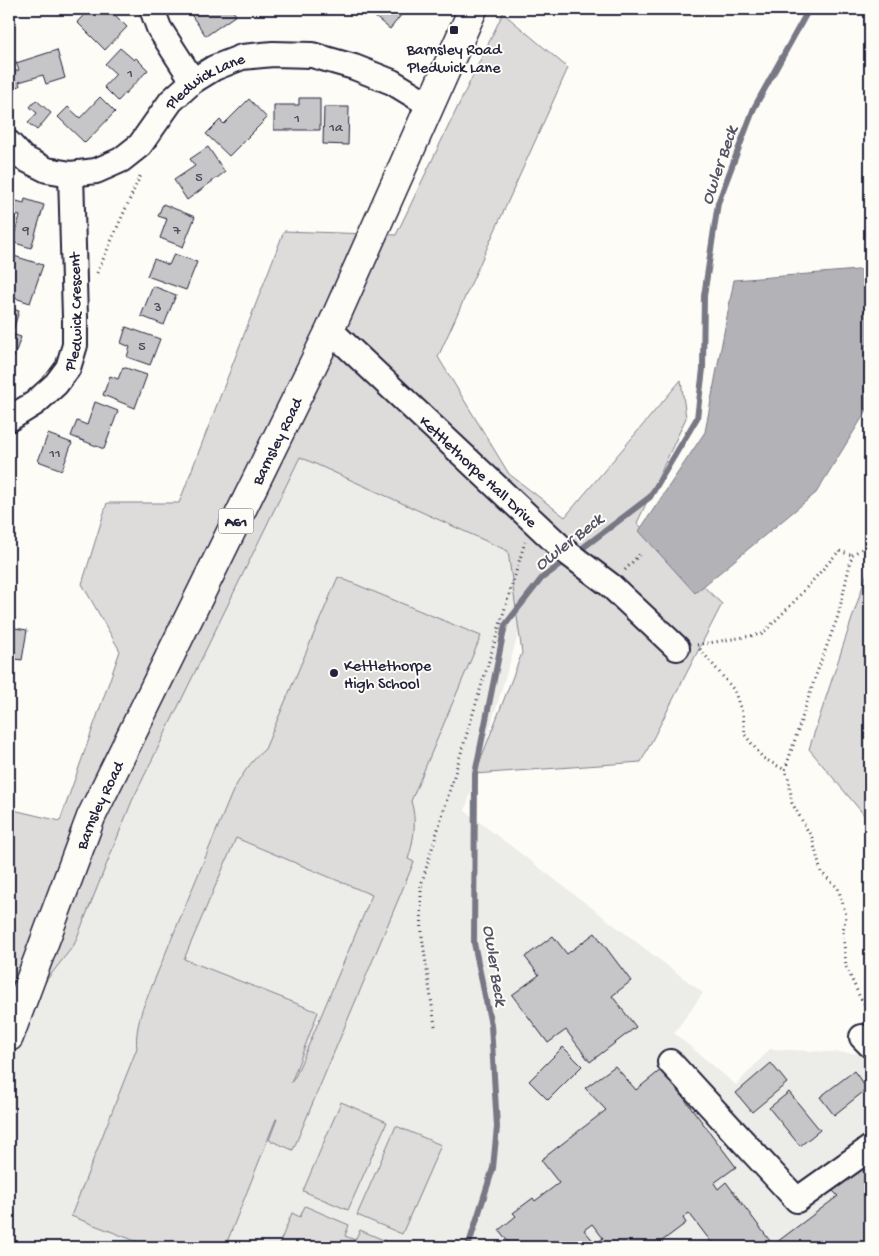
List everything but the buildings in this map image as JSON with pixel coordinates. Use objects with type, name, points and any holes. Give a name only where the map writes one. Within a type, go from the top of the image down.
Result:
[{"type":"main road","name":"Barnsley Road","points":[[9,1037],[92,817],[330,330],[473,9]]},
{"type":"street","points":[[152,9],[159,28],[193,82]]},
{"type":"street","name":"Pledwick Lane","points":[[9,143],[23,158],[47,170],[71,174],[96,171],[121,160],[140,145],[171,101],[193,82],[214,68],[242,57],[273,54],[312,55],[354,67],[392,82],[430,105]]},
{"type":"street","name":"Pledwick Crescent","points":[[9,420],[35,403],[56,384],[68,368],[75,346],[71,174]]},
{"type":"street","name":"Kettlethorpe Hall Drive","points":[[330,330],[565,551],[687,647]]},
{"type":"street","points":[[670,1062],[797,1200],[870,1148]]},
{"type":"path","points":[[74,282],[92,284],[145,165],[140,145]]},
{"type":"path","points":[[435,1026],[422,936],[421,885],[531,520]]},
{"type":"path","points":[[785,770],[816,675],[838,616],[852,555],[870,544]]},
{"type":"path","points":[[687,647],[762,634],[792,604],[839,551],[852,555]]},
{"type":"path","points":[[687,647],[734,690],[743,715],[745,735],[763,758],[785,770],[789,780],[792,803],[812,838],[821,872],[838,888],[846,915],[843,931],[846,967],[870,1014]]},
{"type":"shaded area","points":[[503,13],[568,68],[438,357],[509,474],[565,517],[681,380],[686,418],[637,523],[722,604],[641,762],[475,774],[522,653],[508,551],[300,457],[132,801],[74,945],[9,1028],[9,809],[60,821],[120,651],[82,584],[107,503],[179,503],[284,231],[396,235]]},
{"type":"shaded area","points":[[870,269],[870,405],[816,493],[695,593],[639,531],[705,432],[734,280]]},
{"type":"shaded area","name":"Kettlethorpe High School","points":[[330,330],[548,535],[465,811],[703,993],[674,1033],[736,1085],[770,1049],[870,1054],[870,1247],[9,1247],[9,1037]]},
{"type":"shaded area","points":[[870,564],[870,822],[809,749]]},
{"type":"shaded area","points":[[338,577],[481,636],[411,801],[414,830],[408,859],[414,862],[293,1150],[269,1140],[276,1119],[225,1247],[151,1247],[71,1216],[137,1048],[137,1034],[142,1010],[232,793],[246,770],[265,749]],"holes":[[[236,838],[372,895],[296,1075],[291,1083],[318,1012],[184,959]]]},
{"type":"shaded area","points":[[341,1102],[387,1122],[348,1210],[303,1191]]},
{"type":"shaded area","points":[[396,1126],[441,1145],[402,1234],[357,1215]]},
{"type":"shaded area","points":[[305,1206],[349,1225],[345,1236],[355,1240],[360,1230],[400,1247],[278,1247],[292,1213],[300,1217]]},
{"type":"waterway","name":"Owler Beck","points":[[576,553],[650,497],[697,418],[703,369],[704,296],[718,203],[754,108],[809,9]]},
{"type":"waterway","name":"Owler Beck","points":[[468,1247],[493,1168],[497,1127],[491,1025],[474,943],[475,774],[505,625],[542,578],[568,559]]},
{"type":"place","name":"Barnsley Road Pledwick Lane","points":[[454,30]]},
{"type":"place","name":"Kettlethorpe High School","points":[[334,673]]}]
